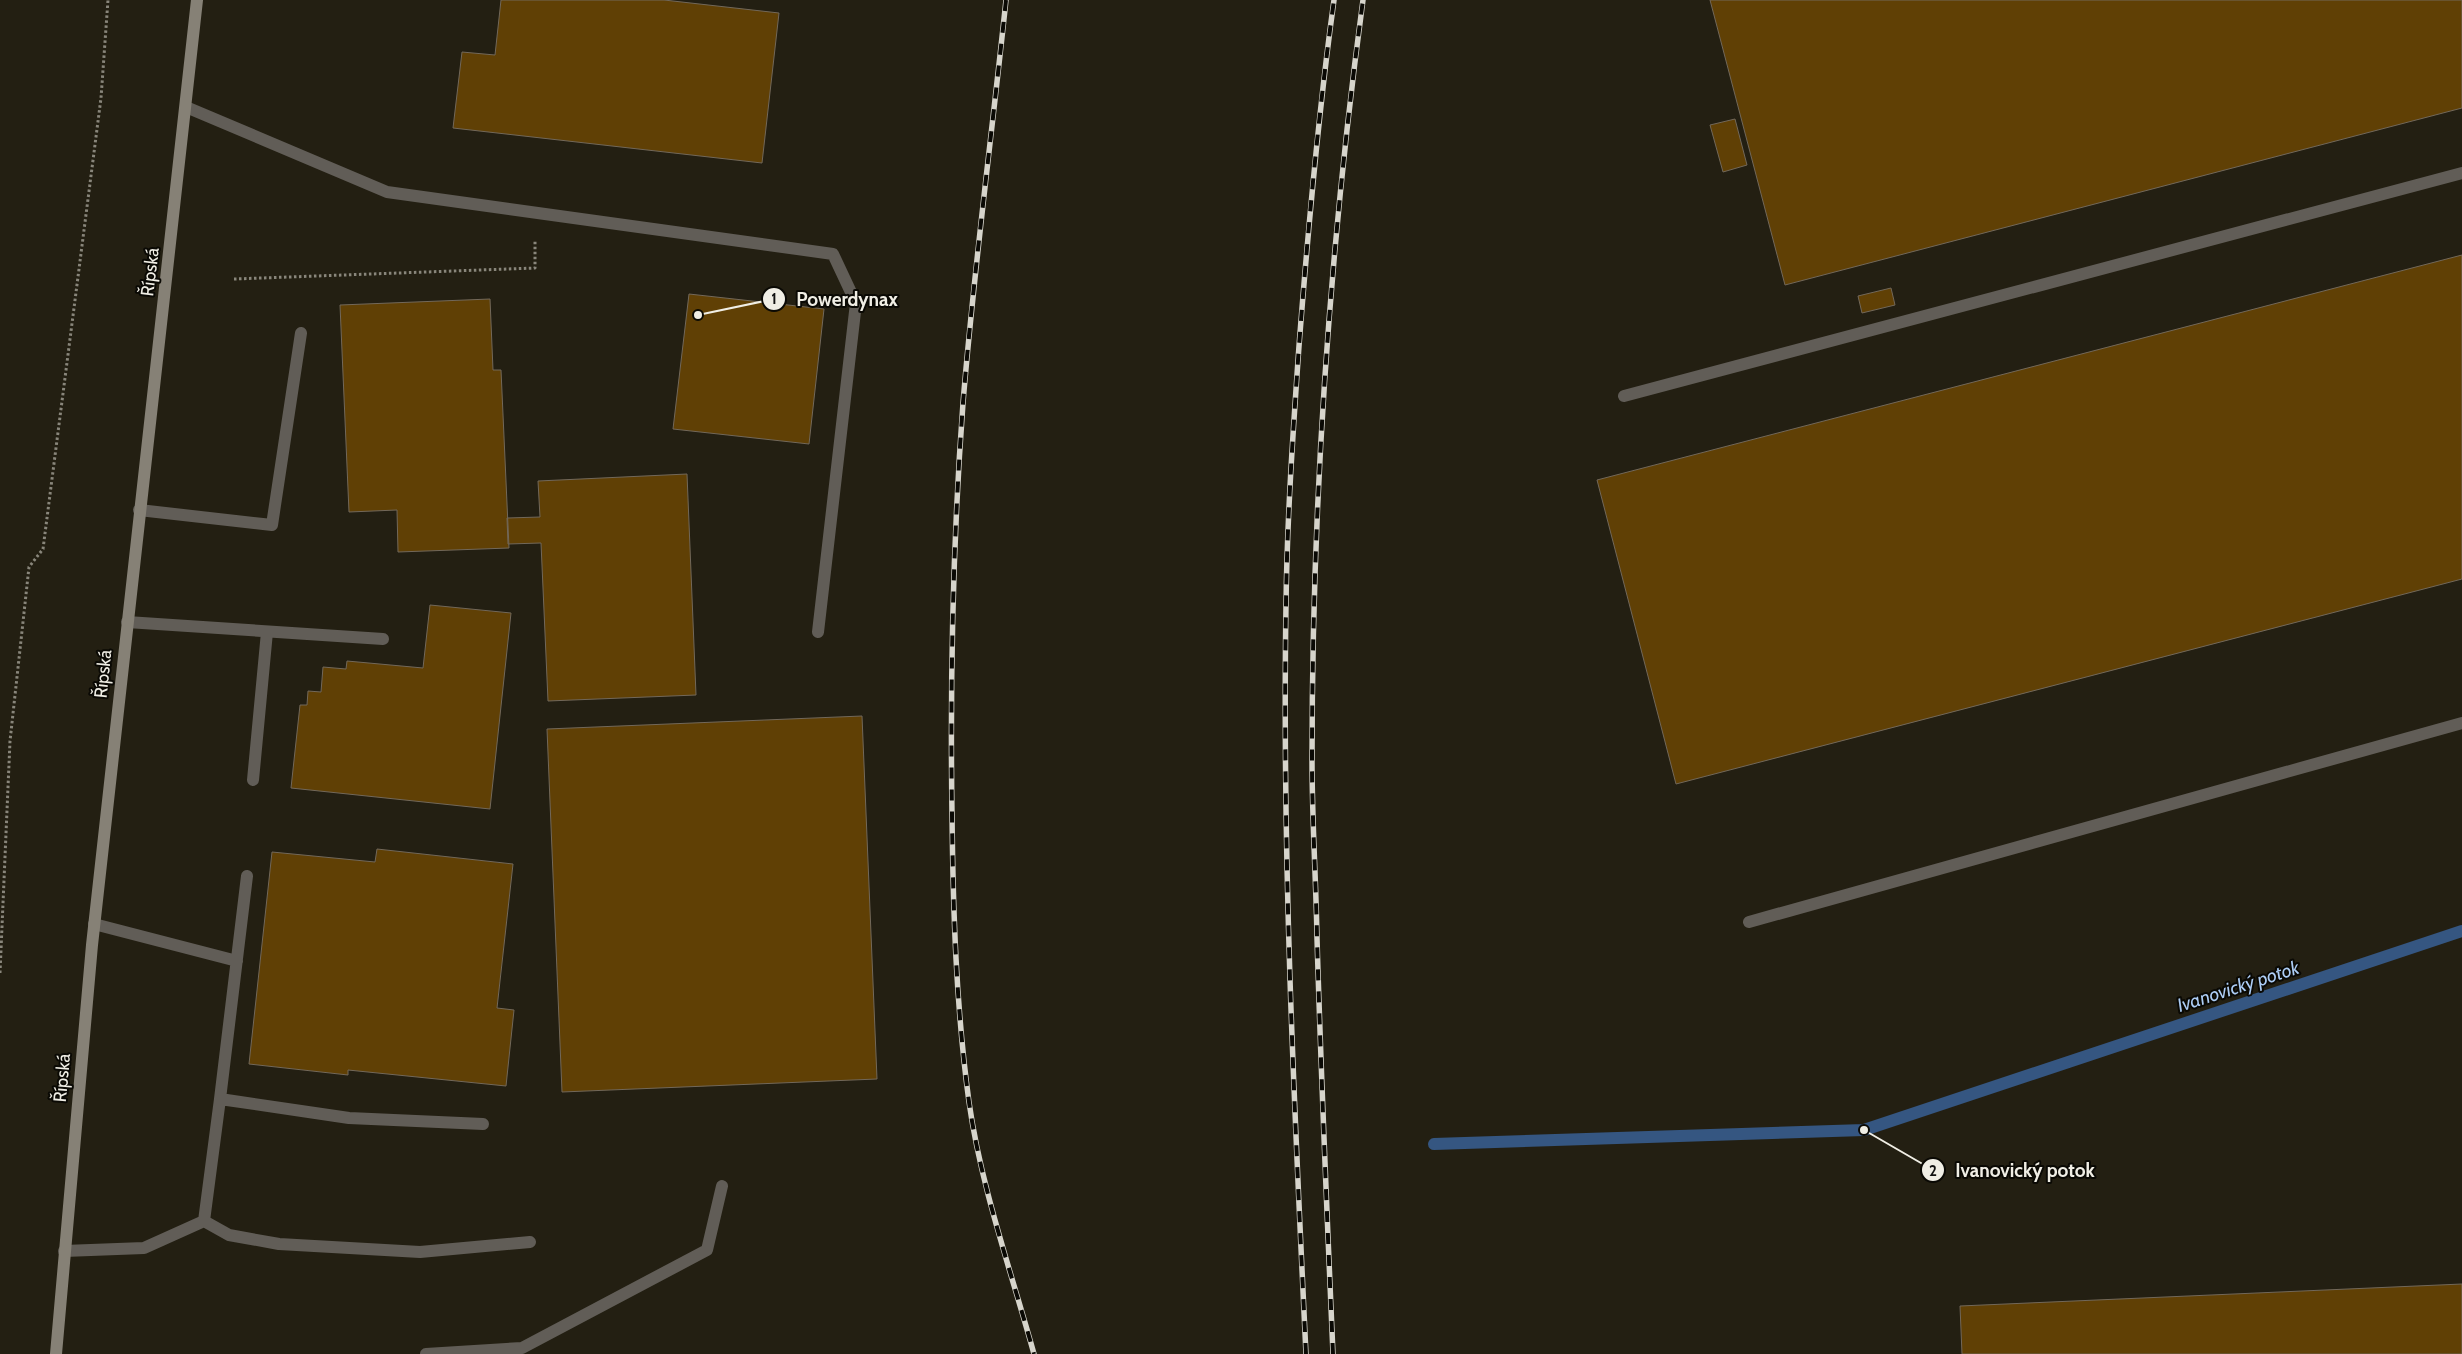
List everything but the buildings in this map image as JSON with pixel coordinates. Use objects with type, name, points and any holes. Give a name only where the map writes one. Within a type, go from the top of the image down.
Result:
[{"type":"street","name":"Řípská","points":[[56,1354],[94,924],[126,622],[197,0]]},
{"type":"lane","points":[[186,107],[387,192],[833,254],[856,303],[818,632]]},
{"type":"lane","points":[[1624,396],[2462,174]]},
{"type":"lane","points":[[139,510],[272,526],[301,333]]},
{"type":"lane","points":[[126,622],[383,640]]},
{"type":"lane","points":[[253,780],[267,632]]},
{"type":"lane","points":[[1749,922],[2462,723]]},
{"type":"lane","points":[[204,1221],[247,876]]},
{"type":"lane","points":[[94,924],[237,961]]},
{"type":"lane","points":[[220,1099],[349,1118],[483,1124]]},
{"type":"lane","points":[[426,1354],[522,1348],[707,1250],[722,1186]]},
{"type":"lane","points":[[64,1251],[144,1248],[204,1221]]},
{"type":"lane","points":[[204,1221],[229,1234],[279,1244],[420,1252],[530,1242]]},
{"type":"path","points":[[0,973],[10,741],[28,567],[43,549],[101,98],[108,0]]},
{"type":"path","points":[[234,279],[535,268],[535,213]]},
{"type":"waterway","name":"Ivanovický potok","points":[[1434,1144],[1864,1130],[2462,931]]},
{"type":"railway","points":[[1006,0],[972,302],[963,403],[952,660],[952,850],[958,994],[974,1134],[997,1229],[1034,1354]]},
{"type":"railway","points":[[1306,1354],[1293,1073],[1287,885],[1285,698],[1287,572],[1289,507],[1306,259],[1318,129],[1334,0]]},
{"type":"railway","points":[[1333,1354],[1322,1094],[1313,805],[1315,570],[1319,475],[1332,285],[1351,95],[1363,0]]},
{"type":"place","name":"Powerdynax","points":[[698,315]]},
{"type":"place","name":"Ivanovický potok","points":[[1864,1130]]}]
